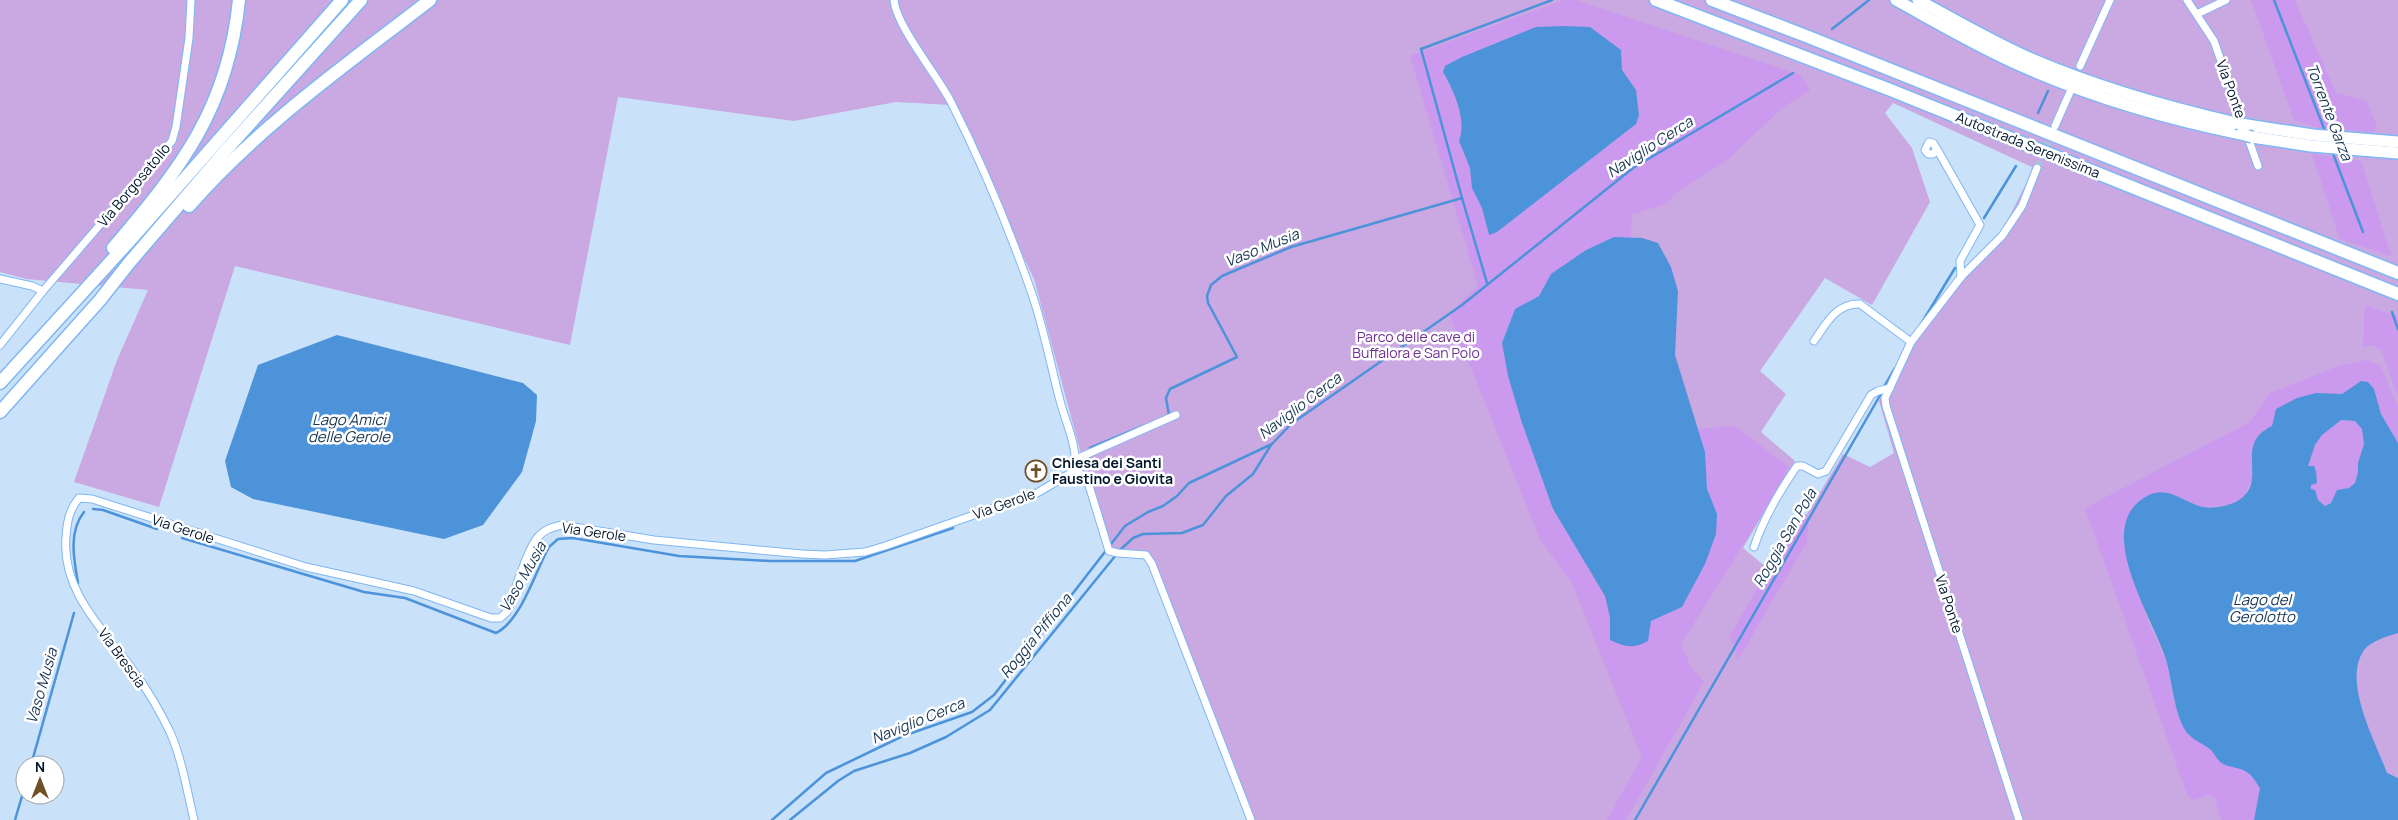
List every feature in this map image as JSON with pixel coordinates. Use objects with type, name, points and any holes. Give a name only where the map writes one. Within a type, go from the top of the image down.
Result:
[{"type":"highway","points":[[42,335],[74,293],[170,178],[192,147],[208,117],[224,80],[236,31],[239,0]]},
{"type":"highway","points":[[0,383],[134,236],[342,0]]},
{"type":"highway","points":[[0,412],[100,300],[129,263],[221,157],[362,0]]},
{"type":"highway","points":[[100,300],[136,266],[219,174],[262,133],[306,96],[430,0]]},
{"type":"highway","name":"Autostrada Serenissima","points":[[1656,0],[1888,89],[2398,294]]},
{"type":"highway","name":"Autostrada Serenissima","points":[[1712,0],[2398,273]]},
{"type":"highway","points":[[1896,0],[1985,48],[2073,87],[2138,109],[2244,130],[2310,140],[2353,144],[2398,153]]},
{"type":"highway","points":[[1918,0],[1988,39],[2053,68],[2140,98],[2244,130]]},
{"type":"highway","points":[[2353,144],[2398,142]]},
{"type":"street","name":"Via Borgosatollo","points":[[0,344],[172,141],[176,127],[189,38],[191,0]]},
{"type":"street","points":[[894,0],[896,8],[915,44],[950,100],[984,171],[1031,291],[1062,410],[1074,441],[1076,470],[1087,479],[1105,543],[1109,550],[1118,554],[1146,555],[1152,564],[1250,820]]},
{"type":"street","points":[[2080,66],[2110,0]]},
{"type":"street","name":"Via Ponte","points":[[2187,0],[2214,41],[2258,166]]},
{"type":"street","points":[[2197,14],[2226,0]]},
{"type":"street","points":[[2055,126],[2070,92]]},
{"type":"street","name":"Via Ponte","points":[[1937,149],[1980,225],[1960,261],[1961,277]]},
{"type":"street","name":"Via Ponte","points":[[2019,820],[1885,398],[1911,342],[1961,277],[2002,236],[2022,206],[2037,168]]},
{"type":"street","points":[[0,279],[32,286],[43,291]]},
{"type":"street","points":[[1814,342],[1835,312],[1849,303],[1860,304],[1911,342]]},
{"type":"street","points":[[1754,547],[1760,527],[1774,500],[1797,466],[1803,466],[1818,474],[1826,471],[1872,395],[1878,391],[1890,388]]},
{"type":"street","points":[[1076,458],[1176,415]]},
{"type":"street","name":"Via Gerole","points":[[79,498],[92,498],[306,567],[414,591],[491,618],[500,618],[507,612],[538,537],[550,527],[562,525],[654,540],[802,554],[826,555],[865,552],[1037,493],[1076,470]]},
{"type":"street","name":"Via Brescia","points":[[79,498],[70,508],[66,529],[64,553],[70,577],[78,595],[90,614],[134,672],[170,733],[194,820]]},
{"type":"green space","name":"Parco delle cave di Buffalora e San Polo","points":[[0,0],[2398,0],[2398,820],[1249,820],[1186,655],[1143,554],[1113,553],[1105,543],[1034,279],[951,105],[896,102],[794,121],[618,97],[570,345],[235,266],[159,507],[74,482],[117,360],[148,290],[26,279],[0,272]],"holes":[[[1893,103],[2034,168],[2000,235],[1967,265],[1907,344],[1879,401],[1894,453],[1870,467],[1843,454],[1807,514],[1797,515],[1766,567],[1743,548],[1795,461],[1761,432],[1786,394],[1760,371],[1825,278],[1872,305],[1930,202],[1912,148],[1885,113]]]},
{"type":"shaded area","points":[[1564,0],[1576,0],[1801,75],[1810,90],[1782,108],[1727,160],[1681,189],[1664,205],[1632,214],[1631,237],[1614,237],[1586,250],[1551,274],[1539,296],[1515,309],[1502,342],[1508,376],[1522,423],[1553,509],[1605,596],[1610,617],[1610,640],[1682,607],[1717,514],[1707,490],[1705,452],[1697,429],[1735,426],[1789,467],[1761,516],[1681,644],[1691,667],[1704,682],[1626,820],[1607,820],[1642,757],[1572,583],[1541,541],[1449,314],[1478,286],[1410,56]],"holes":[[[1536,27],[1590,27],[1621,50],[1622,70],[1636,90],[1639,115],[1636,124],[1497,232],[1489,235],[1482,208],[1472,188],[1470,168],[1459,141],[1461,132],[1460,115],[1455,96],[1443,72],[1445,66]]]},
{"type":"shaded area","points":[[2251,0],[2295,0],[2336,93],[2366,101],[2377,126],[2374,132],[2320,128],[2294,120]]},
{"type":"shaded area","points":[[2312,154],[2361,161],[2391,256],[2340,239]]},
{"type":"shaded area","points":[[2365,305],[2398,317],[2398,396],[2381,350],[2373,345],[2363,347]]},
{"type":"shaded area","points":[[2366,360],[2380,365],[2398,406],[2398,443],[2381,414],[2374,389],[2361,381],[2342,394],[2316,393],[2297,398],[2276,409],[2272,426],[2263,430],[2251,447],[2252,478],[2244,497],[2228,505],[2201,507],[2182,498],[2124,547],[2149,624],[2166,661],[2174,702],[2188,734],[2210,749],[2221,762],[2248,772],[2260,788],[2254,820],[2221,820],[2215,798],[2209,795],[2193,800],[2187,794],[2085,508],[2250,422],[2270,393],[2341,365]]},
{"type":"shaded area","points":[[2341,420],[2355,421],[2362,429],[2364,444],[2358,463],[2355,483],[2349,488],[2337,490],[2331,503],[2325,506],[2318,500],[2315,490],[2311,489],[2308,466],[2315,445],[2322,435]]},
{"type":"shaded area","points":[[1797,518],[1809,518],[1807,541],[1738,660],[1730,636]]},
{"type":"water","points":[[1536,27],[1590,27],[1621,50],[1622,70],[1636,90],[1639,115],[1636,124],[1497,232],[1489,235],[1482,208],[1472,188],[1470,168],[1459,141],[1461,132],[1460,115],[1455,96],[1443,72],[1445,66],[1462,57]]},
{"type":"water","points":[[1614,237],[1642,238],[1658,243],[1671,267],[1678,291],[1675,355],[1705,452],[1707,489],[1717,514],[1716,534],[1705,564],[1682,607],[1651,621],[1648,641],[1634,646],[1624,646],[1610,640],[1610,617],[1605,596],[1553,509],[1522,423],[1508,376],[1502,343],[1515,309],[1539,296],[1551,274],[1586,250]]},
{"type":"water","name":"Lago Amici delle Gerole","points":[[337,335],[523,383],[537,395],[536,421],[522,472],[483,525],[444,539],[253,499],[231,487],[225,461],[258,365]]},
{"type":"water","name":"Lago del Gerolotto","points":[[2361,381],[2368,382],[2374,389],[2381,414],[2398,443],[2398,633],[2375,641],[2364,650],[2358,663],[2357,678],[2358,694],[2363,711],[2387,773],[2398,778],[2398,820],[2254,820],[2260,788],[2253,778],[2245,771],[2220,762],[2211,750],[2189,735],[2180,720],[2161,645],[2131,574],[2125,550],[2125,528],[2132,509],[2149,495],[2155,493],[2168,493],[2199,506],[2210,508],[2234,503],[2239,500],[2249,489],[2252,480],[2252,451],[2255,442],[2261,433],[2272,426],[2276,409],[2297,398],[2316,393],[2342,394]],"holes":[[[2341,420],[2355,421],[2362,429],[2364,444],[2358,463],[2355,483],[2349,488],[2337,490],[2331,503],[2325,506],[2318,500],[2315,490],[2311,489],[2311,485],[2317,483],[2314,466],[2308,466],[2315,445],[2322,435]]]},
{"type":"waterway","name":"Vaso Musia","points":[[1167,416],[1169,415],[1166,398],[1170,389],[1237,357],[1208,303],[1207,296],[1211,285],[1222,276],[1291,247],[1462,198],[1421,49],[1552,0]]},
{"type":"waterway","name":"Naviglio Cerca","points":[[1832,29],[1869,0]]},
{"type":"waterway","name":"Torrente Garza","points":[[2274,0],[2325,131]]},
{"type":"waterway","name":"Naviglio Cerca","points":[[772,820],[826,773],[903,736],[972,712],[994,695],[1125,526],[1148,512],[1163,506],[1177,496],[1189,483],[1272,444],[1291,424],[1462,305],[1633,168],[1793,73]]},
{"type":"waterway","name":"Roggia San Pola","points":[[2038,113],[2048,91]]},
{"type":"waterway","name":"Torrente Garza","points":[[2332,151],[2363,232]]},
{"type":"waterway","name":"Roggia San Pola","points":[[1984,218],[2016,166]]},
{"type":"waterway","name":"Vaso Musia","points":[[1462,198],[1487,283]]},
{"type":"waterway","name":"Roggia San Pola","points":[[1921,324],[1955,268]]},
{"type":"waterway","name":"Torrente Garza","points":[[2392,312],[2398,329]]},
{"type":"waterway","name":"Roggia San Pola","points":[[1884,387],[1895,368]]},
{"type":"waterway","name":"Roggia San Pola","points":[[1635,820],[1882,392]]},
{"type":"waterway","name":"Vaso Musia","points":[[1090,448],[1143,426]]},
{"type":"waterway","name":"Roggia Piffiona","points":[[1119,551],[1133,538],[1143,534],[1182,533],[1203,525],[1226,496],[1253,474],[1271,445]]},
{"type":"waterway","name":"Vaso Musia","points":[[93,509],[103,510],[157,529]]},
{"type":"waterway","name":"Vaso Musia","points":[[78,583],[74,556],[74,537],[79,520],[84,512]]},
{"type":"waterway","name":"Vaso Musia","points":[[182,538],[364,592],[405,598],[496,633],[513,618],[527,595],[549,547],[558,539],[573,538],[679,556],[770,561],[855,561],[953,528]]},
{"type":"waterway","name":"Roggia Piffiona","points":[[790,820],[838,781],[854,771],[910,753],[946,737],[990,710],[1116,555]]},
{"type":"waterway","name":"Vaso Musia","points":[[34,755],[74,613]]},
{"type":"waterway","name":"Vaso Musia","points":[[15,820],[19,805]]},
{"type":"tunnel","points":[[2037,168],[2052,133]]},
{"type":"place","name":"Chiesa dei Santi Faustino e Giovita","points":[[1036,471]]}]
